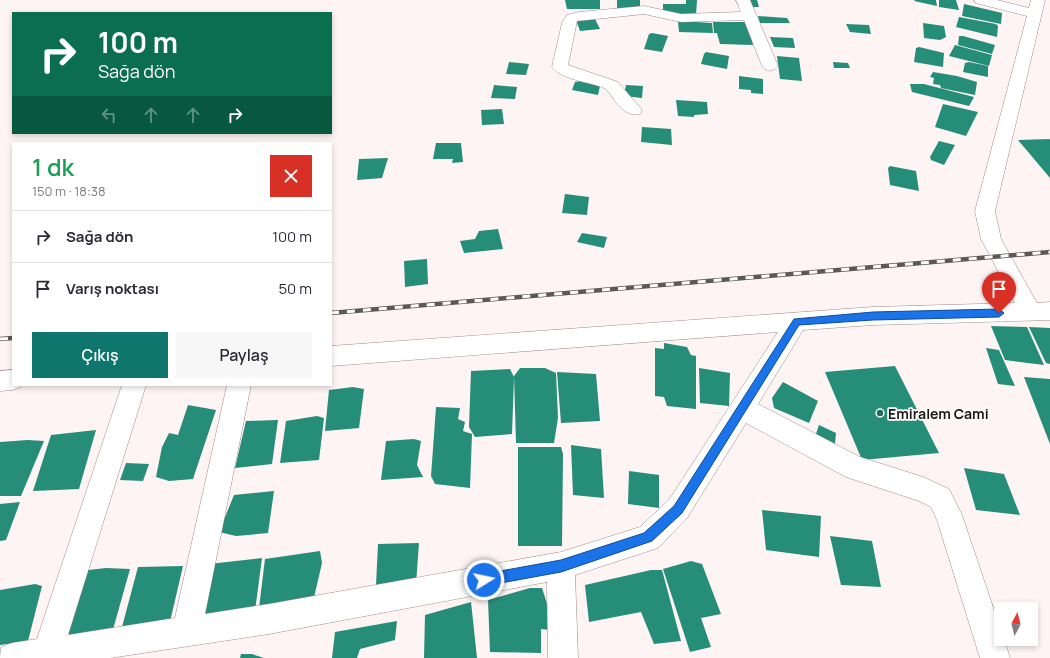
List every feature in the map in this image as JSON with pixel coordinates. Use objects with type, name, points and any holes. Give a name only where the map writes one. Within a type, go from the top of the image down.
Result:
[{"type":"street","points":[[743,0],[770,66]]},
{"type":"street","points":[[981,0],[1036,7],[985,211],[991,239],[996,250],[1040,312]]},
{"type":"street","points":[[634,110],[619,95],[612,85],[560,67],[569,23],[572,18],[644,10],[681,18],[750,16]]},
{"type":"street","points":[[332,356],[873,316],[1040,312]]},
{"type":"street","points":[[12,658],[268,619],[561,566],[648,538],[678,509],[797,321]]},
{"type":"street","points":[[0,381],[12,380]]},
{"type":"street","points":[[47,653],[134,386]]},
{"type":"street","points":[[187,632],[239,386]]},
{"type":"street","points":[[742,408],[855,468],[923,490],[940,498],[949,515],[995,658]]},
{"type":"street","points":[[561,566],[564,658]]},
{"type":"building","points":[[565,0],[600,0],[600,9],[567,9]]},
{"type":"building","points":[[617,0],[640,0],[640,10],[617,10]]},
{"type":"building","points":[[686,0],[697,0],[696,15],[663,14],[663,4],[686,4]]},
{"type":"building","points":[[748,0],[757,0],[759,7],[749,7]]},
{"type":"building","points":[[936,0],[937,6],[914,1]]},
{"type":"building","points":[[939,0],[956,0],[959,10],[939,7]]},
{"type":"building","points":[[964,4],[1002,13],[1001,24],[962,16]]},
{"type":"building","points":[[758,16],[787,18],[790,23],[760,23]]},
{"type":"building","points":[[959,17],[996,24],[998,26],[997,37],[956,27]]},
{"type":"building","points":[[595,19],[600,29],[580,31],[576,20]]},
{"type":"building","points":[[678,21],[712,23],[713,33],[679,32]]},
{"type":"building","points":[[713,22],[744,22],[749,25],[753,45],[720,44],[717,33],[714,33]]},
{"type":"building","points":[[923,23],[944,26],[946,37],[940,40],[924,38]]},
{"type":"building","points":[[846,24],[869,25],[871,34],[850,32]]},
{"type":"building","points":[[652,33],[668,36],[662,52],[644,49],[649,34]]},
{"type":"building","points":[[959,36],[995,45],[992,54],[958,45]]},
{"type":"building","points":[[770,37],[793,38],[795,48],[774,47]]},
{"type":"building","points":[[955,45],[992,55],[989,66],[949,56]]},
{"type":"building","points":[[919,47],[944,53],[943,67],[914,62],[916,48]]},
{"type":"building","points":[[706,52],[729,56],[727,69],[701,64]]},
{"type":"building","points":[[777,56],[799,58],[802,81],[780,79]]},
{"type":"building","points":[[509,62],[529,64],[526,75],[506,74]]},
{"type":"building","points":[[833,62],[848,63],[850,68],[834,68]]},
{"type":"building","points":[[969,62],[988,66],[988,77],[963,72],[965,63]]},
{"type":"building","points":[[933,72],[957,76],[977,82],[975,95],[941,88],[940,85],[933,84],[934,78],[930,77]]},
{"type":"building","points":[[739,76],[763,79],[763,94],[751,93],[751,90],[739,89]]},
{"type":"building","points":[[580,81],[600,86],[598,95],[572,90],[575,82]]},
{"type":"building","points":[[910,84],[924,84],[974,97],[969,106],[912,92]]},
{"type":"building","points":[[494,85],[517,87],[515,99],[491,98]]},
{"type":"building","points":[[626,85],[643,86],[642,98],[624,96]]},
{"type":"building","points":[[676,100],[707,102],[708,114],[694,115],[694,117],[678,116]]},
{"type":"building","points":[[943,104],[978,112],[966,136],[935,127]]},
{"type":"building","points":[[502,109],[504,124],[482,125],[481,110]]},
{"type":"building","points":[[642,127],[671,129],[672,145],[641,142]]},
{"type":"building","points":[[1018,140],[1050,140],[1050,178]]},
{"type":"building","points":[[939,141],[955,145],[944,165],[931,160],[930,157]]},
{"type":"building","points":[[436,143],[461,143],[463,162],[452,163],[453,159],[433,159]]},
{"type":"building","points":[[388,158],[382,178],[357,180],[359,159]]},
{"type":"building","points":[[890,166],[916,171],[919,191],[890,185],[888,168]]},
{"type":"building","points":[[565,194],[589,197],[587,215],[562,213]]},
{"type":"building","points":[[498,229],[503,249],[464,253],[460,241],[475,239],[479,231]]},
{"type":"building","points":[[582,233],[607,237],[604,248],[577,242]]},
{"type":"building","points":[[427,259],[428,284],[405,287],[404,261]]},
{"type":"building","points":[[991,326],[1027,327],[1044,365],[1005,360]]},
{"type":"building","points":[[1029,327],[1050,328],[1050,364],[1046,363]]},
{"type":"building","points":[[664,343],[687,347],[691,355],[696,356],[696,409],[667,406],[664,397],[655,396],[655,348],[664,349]]},
{"type":"building","points":[[986,348],[999,350],[1015,386],[998,384]]},
{"type":"building","name":"Emiralem Cami","points":[[895,366],[939,453],[862,460],[825,372]]},
{"type":"building","points":[[520,368],[545,368],[556,373],[558,418],[554,443],[516,443],[514,376]]},
{"type":"building","points":[[699,368],[730,373],[729,406],[700,403]]},
{"type":"building","points":[[510,369],[514,377],[512,434],[475,437],[469,427],[471,371]]},
{"type":"building","points":[[557,372],[596,374],[600,421],[561,423]]},
{"type":"building","points":[[1024,377],[1050,379],[1050,444]]},
{"type":"building","points":[[783,382],[818,401],[809,423],[774,408],[772,398]]},
{"type":"building","points":[[353,387],[364,389],[359,428],[325,431],[329,390]]},
{"type":"building","points":[[188,405],[216,410],[193,479],[169,481],[156,477],[162,447],[169,433],[178,435]]},
{"type":"building","points":[[436,407],[460,408],[458,419],[465,422],[463,431],[472,434],[470,488],[435,484],[431,476]]},
{"type":"building","points":[[317,416],[324,418],[319,460],[280,463],[286,421]]},
{"type":"building","points":[[278,420],[272,464],[235,468],[246,421]]},
{"type":"building","points":[[819,425],[836,433],[835,444],[815,437]]},
{"type":"building","points":[[96,430],[79,489],[33,491],[51,435]]},
{"type":"building","points":[[414,439],[421,441],[417,465],[423,477],[381,480],[386,441]]},
{"type":"building","points":[[28,440],[44,441],[21,496],[0,496],[0,442]]},
{"type":"building","points":[[571,445],[601,449],[604,498],[573,495]]},
{"type":"building","points":[[518,447],[561,447],[563,454],[562,546],[518,546]]},
{"type":"building","points":[[126,463],[149,464],[143,481],[120,480]]},
{"type":"building","points":[[964,468],[1004,474],[1020,515],[976,510]]},
{"type":"building","points":[[629,471],[659,475],[659,508],[628,504]]},
{"type":"building","points":[[274,491],[268,533],[236,536],[219,532],[234,495]]},
{"type":"building","points":[[20,502],[6,540],[0,541],[0,504]]},
{"type":"building","points":[[762,510],[821,516],[819,557],[766,550]]},
{"type":"building","points":[[830,536],[872,541],[881,587],[841,585]]},
{"type":"building","points":[[419,543],[416,584],[376,585],[378,544]]},
{"type":"building","points":[[320,551],[322,563],[312,606],[259,608],[265,559]]},
{"type":"building","points":[[262,558],[255,611],[198,617],[209,564]]},
{"type":"building","points":[[691,561],[702,564],[721,614],[701,618],[711,647],[690,652],[663,569]]},
{"type":"building","points":[[183,566],[169,626],[122,627],[138,567]]},
{"type":"building","points":[[106,568],[130,569],[112,633],[74,637],[66,633],[88,570]]},
{"type":"building","points":[[651,570],[662,570],[681,641],[654,644],[641,612],[589,622],[585,585]]},
{"type":"building","points":[[35,584],[42,586],[28,641],[0,645],[0,590]]},
{"type":"building","points":[[530,588],[542,588],[553,622],[549,630],[541,629],[541,653],[490,652],[488,600]]},
{"type":"building","points":[[471,602],[477,658],[424,658],[425,615]]},
{"type":"building","points":[[397,621],[395,640],[360,649],[357,658],[332,658],[335,632]]},
{"type":"building","points":[[241,654],[252,654],[264,658],[240,658]]},
{"type":"railway","points":[[332,313],[1050,252]]},
{"type":"railway","points":[[0,339],[12,338]]},
{"type":"place","name":"Emiralem Cami","points":[[880,413]]},
{"type":"route","points":[[484,580],[561,566],[648,538],[678,509],[797,321],[873,316],[999,313]]}]
